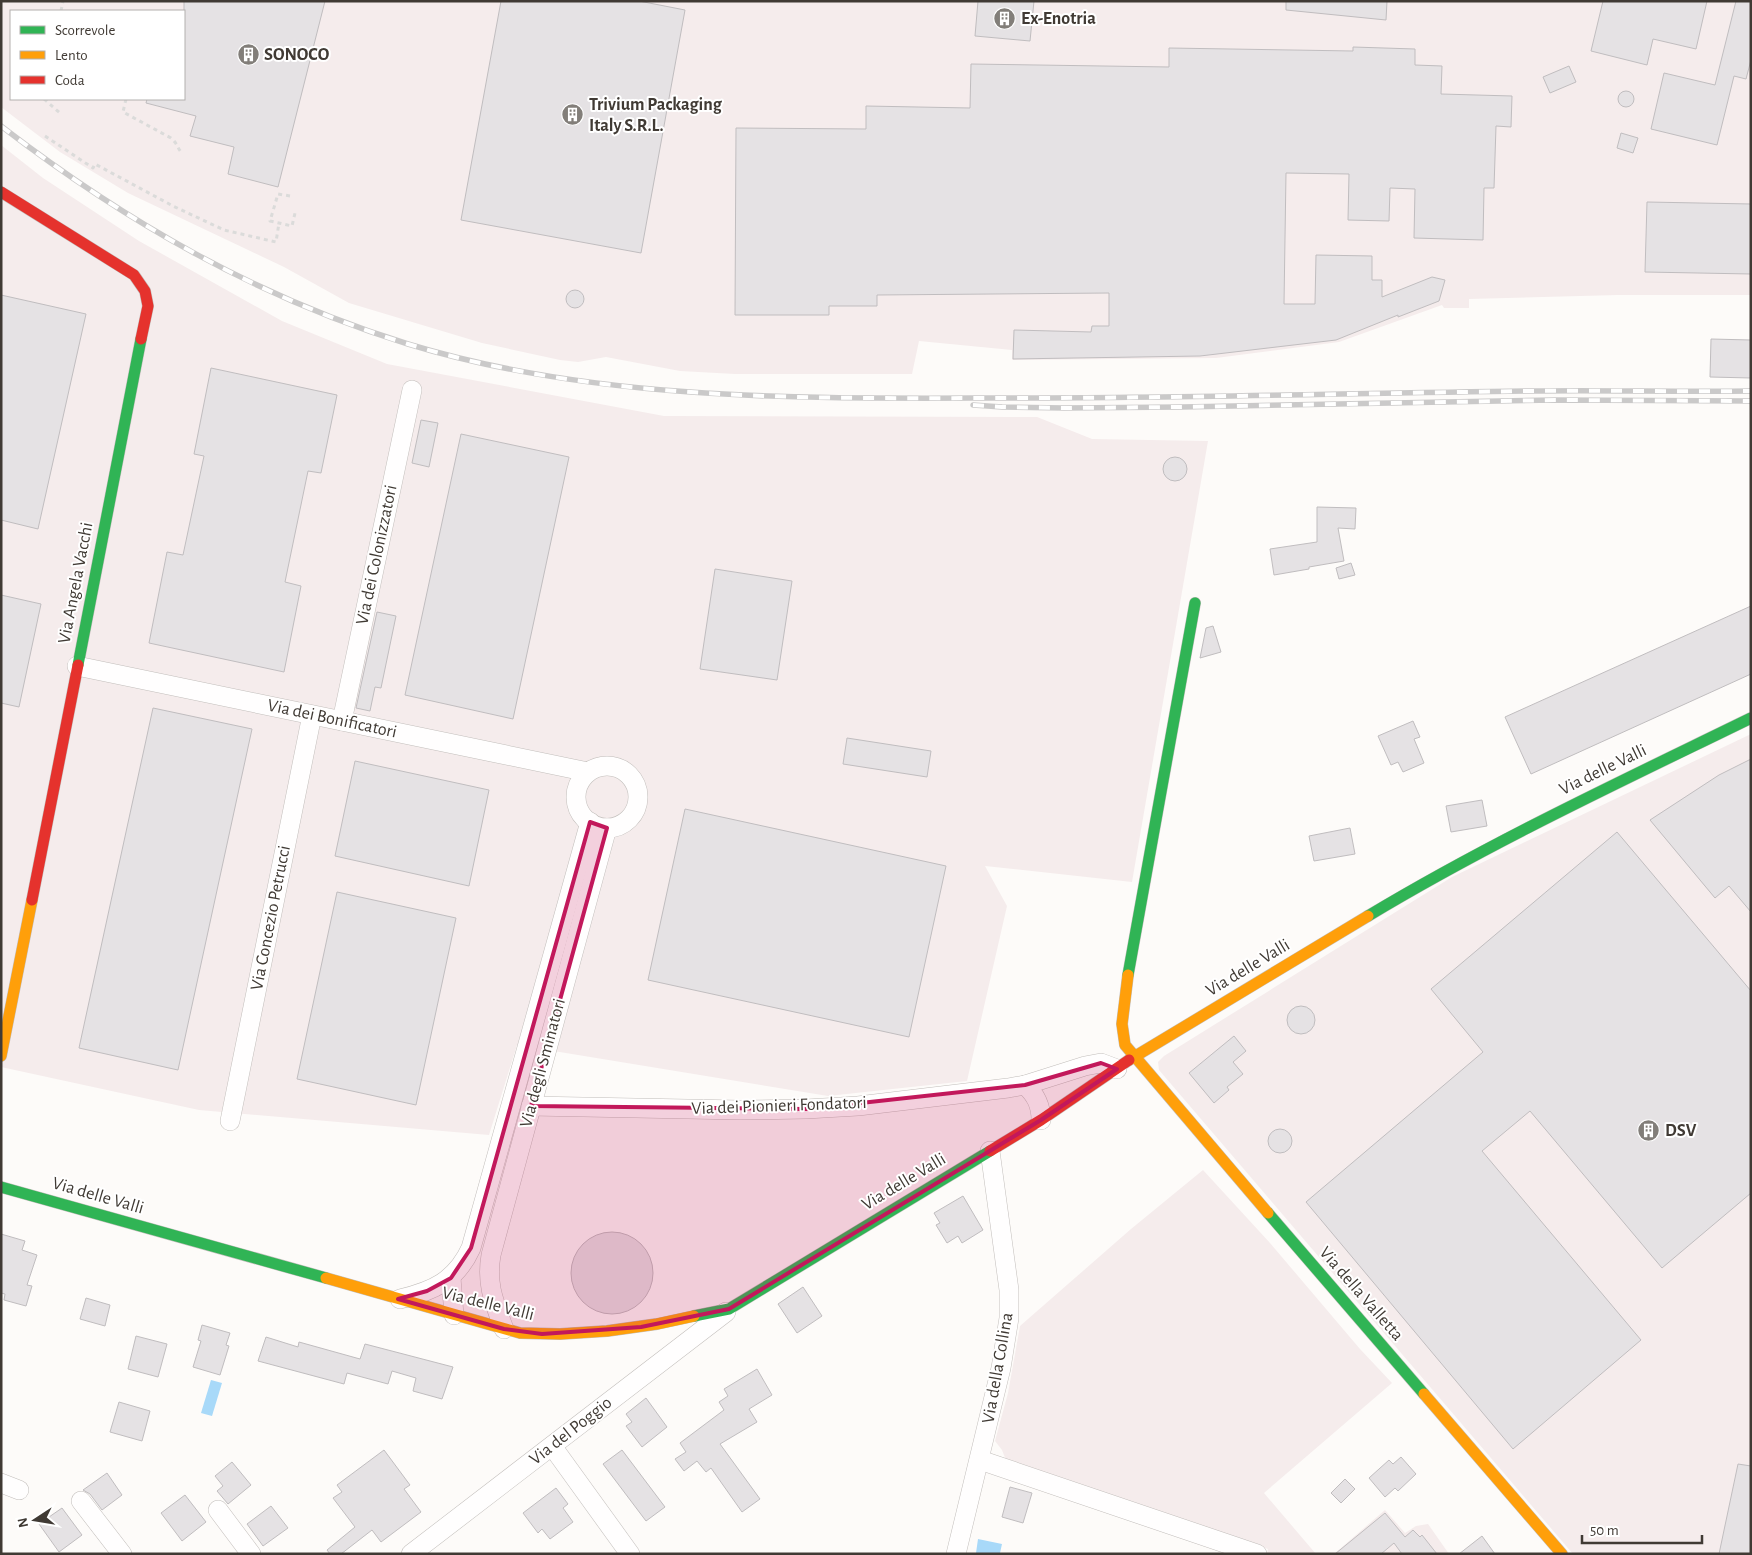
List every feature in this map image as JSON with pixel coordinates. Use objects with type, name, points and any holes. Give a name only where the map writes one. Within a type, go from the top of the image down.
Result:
[{"type":"street","name":"Via Angela Vacchi","points":[[1,192],[134,275],[142,286],[147,298],[147,318],[1,1056]]},
{"type":"street","name":"Via dei Colonizzatori","points":[[342,721],[412,390]]},
{"type":"street","name":"Via della Valletta","points":[[1195,603],[1123,1007],[1122,1024],[1125,1045],[1134,1058],[1562,1554]]},
{"type":"street","name":"Via dei Bonificatori","points":[[77,666],[588,772]]},
{"type":"street","name":"Via Concezio Petrucci","points":[[230,1121],[312,715]]},
{"type":"street","name":"Via delle Valli","points":[[1,1187],[504,1329],[531,1334],[599,1332],[657,1324],[730,1309],[1040,1120],[1134,1058],[1457,863],[1751,718]]},
{"type":"street","points":[[608,765],[628,773],[638,792],[638,802],[634,813],[627,821],[618,826],[598,825],[583,816],[576,798],[582,779],[588,772],[608,765]]},
{"type":"street","name":"Via degli Sminatori","points":[[504,1329],[492,1299],[489,1282],[490,1255],[531,1106],[598,825]]},
{"type":"street","name":"Via degli Sminatori","points":[[398,1299],[427,1292],[451,1278],[464,1262],[473,1243],[598,825]]},
{"type":"street","name":"Via dei Pionieri Fondatori","points":[[531,1106],[759,1110],[858,1106],[1025,1085],[1085,1066],[1101,1063],[1117,1069]]},
{"type":"street","points":[[1025,1085],[1038,1102],[1040,1120]]},
{"type":"street","name":"Via della Collina","points":[[956,1554],[1001,1368],[1009,1318],[1009,1290],[990,1151]]},
{"type":"street","points":[[451,1278],[459,1316],[492,1299]]},
{"type":"street","name":"Via del Poggio","points":[[412,1554],[730,1309]]},
{"type":"street","points":[[552,1446],[630,1554]]},
{"type":"street","points":[[980,1460],[1257,1554]]},
{"type":"street","points":[[1,1484],[19,1490]]},
{"type":"street","points":[[81,1501],[122,1554]]},
{"type":"street","points":[[218,1510],[251,1554]]},
{"type":"path","points":[[45,100],[61,114]]},
{"type":"path","points":[[126,100],[123,112],[177,142],[182,153]]},
{"type":"path","points":[[45,136],[76,159],[93,168],[95,164],[173,206],[224,230],[276,242],[279,223]]},
{"type":"path","points":[[290,196],[278,194],[270,221],[292,226],[295,213]]},
{"type":"highlighted area","points":[[590,822],[607,828],[531,1106],[806,1109],[1025,1085],[1101,1063],[1117,1069],[1041,1120],[729,1309],[641,1327],[542,1334],[504,1329],[398,1299],[427,1291],[451,1278],[471,1248]]},
{"type":"shaded area","points":[[1,1],[1751,1],[1751,295],[1618,295],[1469,299],[1469,308],[1444,308],[1442,305],[1339,342],[1216,358],[1012,360],[1012,350],[919,341],[912,374],[735,374],[680,371],[606,357],[578,362],[560,360],[482,343],[349,303],[284,267],[128,193],[60,152],[1,107]]},
{"type":"shaded area","points":[[1,145],[43,178],[139,241],[282,321],[387,364],[664,416],[1037,417],[1092,439],[1208,441],[1132,882],[985,866],[1007,906],[967,1081],[828,1096],[517,1045],[489,1135],[199,1110],[1,1067]]},
{"type":"shaded area","points":[[1751,734],[1751,1554],[1573,1554],[1159,1070],[1158,1062],[1164,1056],[1452,877]]},
{"type":"shaded area","points":[[1203,1170],[1270,1243],[1360,1349],[1392,1383],[1264,1493],[1316,1554],[1267,1554],[1268,1549],[1006,1460],[1002,1450],[995,1441],[1008,1393],[1020,1326],[1131,1229]]},
{"type":"shaded area","points":[[1385,1510],[1405,1533],[1416,1526],[1428,1524],[1449,1554],[1334,1554]]},
{"type":"water","points":[[211,1380],[222,1383],[212,1416],[201,1413]]},
{"type":"water","points":[[978,1539],[1002,1544],[1000,1553],[1004,1554],[976,1553]]},
{"type":"building","name":"SONOCO","points":[[184,1],[325,1],[278,187],[228,174],[234,147],[190,136],[196,116],[146,103],[147,100],[185,100]]},
{"type":"building","name":"Trivium Packaging Italy S.R.L.","points":[[501,1],[639,1],[685,10],[641,253],[461,220]]},
{"type":"building","name":"Ex-Enotria","points":[[978,1],[1034,1],[1030,41],[975,36]]},
{"type":"building","points":[[1286,1],[1387,1],[1386,20],[1286,10]]},
{"type":"building","points":[[1603,1],[1707,1],[1696,49],[1653,39],[1647,65],[1591,51]]},
{"type":"building","points":[[1736,1],[1751,1],[1751,60],[1746,79],[1734,76],[1717,145],[1651,129],[1664,73],[1715,85]]},
{"type":"building","points":[[1353,47],[1415,49],[1415,65],[1442,66],[1441,94],[1512,96],[1511,127],[1496,126],[1494,188],[1484,188],[1483,240],[1414,238],[1415,189],[1390,188],[1389,221],[1348,220],[1349,174],[1286,173],[1284,304],[1315,304],[1316,255],[1372,256],[1372,280],[1382,280],[1382,297],[1432,277],[1445,280],[1439,301],[1336,340],[1200,356],[1013,359],[1014,330],[1091,332],[1092,326],[1109,326],[1109,293],[877,295],[877,306],[829,306],[829,315],[735,315],[736,128],[866,129],[866,106],[970,108],[971,64],[1169,67],[1169,48],[1353,51]]},
{"type":"building","points":[[1569,66],[1576,82],[1550,93],[1543,77]]},
{"type":"building","points":[[1623,91],[1629,91],[1634,96],[1632,105],[1623,107],[1618,102],[1618,96]]},
{"type":"building","points":[[1621,133],[1638,138],[1633,153],[1617,148]]},
{"type":"building","points":[[1647,202],[1751,204],[1751,274],[1645,272]]},
{"type":"building","points":[[575,290],[581,293],[584,299],[581,305],[575,308],[569,305],[566,299],[569,293]]},
{"type":"building","points":[[1,295],[86,314],[38,529],[1,520]]},
{"type":"building","points":[[1711,339],[1751,340],[1751,378],[1710,377]]},
{"type":"building","points":[[211,368],[337,395],[321,473],[308,471],[285,582],[301,586],[284,672],[149,643],[167,552],[183,555],[204,456],[194,454]]},
{"type":"building","points":[[421,420],[438,423],[429,467],[412,463]]},
{"type":"building","points":[[461,434],[569,457],[513,719],[405,695]]},
{"type":"building","points":[[1170,457],[1180,457],[1187,464],[1187,474],[1180,481],[1170,481],[1163,474],[1163,464]]},
{"type":"building","points":[[1317,507],[1356,508],[1355,529],[1338,528],[1344,561],[1274,575],[1270,549],[1317,542]]},
{"type":"building","points":[[1351,563],[1355,575],[1339,579],[1336,568]]},
{"type":"building","points":[[715,569],[792,581],[777,680],[700,669]]},
{"type":"building","points":[[1,595],[41,604],[19,707],[1,703]]},
{"type":"building","points":[[1751,606],[1751,674],[1531,774],[1505,717]]},
{"type":"building","points":[[377,612],[396,616],[381,688],[375,687],[370,711],[356,708]]},
{"type":"building","points":[[1213,626],[1221,652],[1200,658],[1206,628]]},
{"type":"building","points":[[153,708],[252,729],[178,1070],[79,1048]]},
{"type":"building","points":[[1413,721],[1420,737],[1414,739],[1424,763],[1403,772],[1398,762],[1391,765],[1378,736]]},
{"type":"building","points":[[847,738],[931,751],[927,777],[843,764]]},
{"type":"building","points":[[1751,759],[1751,912],[1729,886],[1715,898],[1650,820],[1719,775]]},
{"type":"building","points":[[355,761],[489,790],[469,886],[335,856]]},
{"type":"building","points":[[1482,800],[1487,826],[1451,832],[1446,806]]},
{"type":"building","points":[[685,809],[946,866],[909,1037],[648,980]]},
{"type":"building","points":[[1350,828],[1355,854],[1314,861],[1309,836]]},
{"type":"building","name":"DSV","points":[[1617,832],[1751,991],[1751,1193],[1662,1268],[1530,1111],[1482,1151],[1641,1340],[1513,1449],[1306,1202],[1483,1052],[1431,989]]},
{"type":"building","points":[[337,892],[456,918],[416,1105],[297,1079]]},
{"type":"building","points":[[1301,1006],[1311,1010],[1315,1020],[1311,1030],[1301,1034],[1291,1030],[1287,1020],[1291,1010]]},
{"type":"building","points":[[1234,1036],[1246,1051],[1233,1062],[1243,1074],[1227,1087],[1229,1090],[1214,1103],[1189,1073]]},
{"type":"building","points":[[1280,1129],[1285,1130],[1291,1136],[1291,1146],[1285,1152],[1280,1153],[1275,1152],[1269,1146],[1268,1141],[1269,1136],[1275,1130]]},
{"type":"building","points":[[963,1196],[983,1230],[962,1243],[958,1236],[947,1243],[936,1225],[940,1223],[934,1213]]},
{"type":"building","points":[[612,1232],[628,1235],[641,1244],[650,1257],[653,1273],[650,1289],[641,1302],[628,1311],[612,1314],[596,1311],[583,1302],[574,1289],[571,1273],[574,1257],[583,1244],[596,1235]]},
{"type":"building","points":[[1,1234],[25,1241],[22,1250],[37,1255],[27,1285],[32,1286],[26,1306],[4,1300],[5,1294],[1,1293]]},
{"type":"building","points":[[803,1287],[822,1316],[797,1333],[778,1304]]},
{"type":"building","points":[[86,1298],[110,1305],[105,1326],[80,1319]]},
{"type":"building","points":[[202,1325],[230,1333],[226,1345],[229,1346],[220,1375],[193,1367],[201,1341],[198,1340]]},
{"type":"building","points":[[136,1336],[167,1344],[158,1377],[128,1369]]},
{"type":"building","points":[[266,1337],[298,1347],[299,1342],[360,1359],[365,1344],[453,1367],[442,1399],[413,1391],[416,1378],[392,1371],[388,1384],[347,1373],[344,1384],[258,1361]]},
{"type":"building","points":[[757,1369],[772,1395],[749,1409],[757,1422],[720,1444],[760,1499],[742,1512],[711,1468],[706,1472],[697,1461],[684,1471],[675,1459],[686,1452],[680,1443],[724,1410],[719,1402],[728,1396],[724,1389]]},
{"type":"building","points":[[646,1398],[667,1427],[642,1447],[626,1426],[632,1422],[626,1414]]},
{"type":"building","points":[[119,1402],[150,1411],[142,1441],[110,1432]]},
{"type":"building","points":[[384,1450],[410,1485],[404,1489],[421,1512],[381,1542],[372,1530],[341,1554],[330,1554],[327,1550],[355,1527],[333,1498],[342,1492],[337,1485]]},
{"type":"building","points":[[622,1450],[665,1507],[646,1521],[603,1464]]},
{"type":"building","points":[[1401,1457],[1416,1474],[1398,1491],[1395,1488],[1385,1497],[1369,1478],[1389,1460],[1393,1464]]},
{"type":"building","points":[[232,1462],[251,1485],[228,1504],[217,1491],[223,1486],[215,1476]]},
{"type":"building","points":[[1738,1464],[1751,1466],[1751,1554],[1719,1554]]},
{"type":"building","points":[[107,1473],[122,1495],[102,1510],[90,1494],[83,1490]]},
{"type":"building","points":[[1345,1479],[1355,1489],[1341,1503],[1331,1493]]},
{"type":"building","points":[[1010,1487],[1032,1493],[1023,1523],[1002,1517]]},
{"type":"building","points":[[556,1488],[568,1504],[563,1508],[573,1522],[550,1539],[542,1529],[538,1533],[523,1513]]},
{"type":"building","points":[[185,1495],[206,1522],[182,1541],[161,1513]]},
{"type":"building","points":[[271,1506],[288,1528],[263,1546],[247,1524]]},
{"type":"building","points":[[62,1508],[82,1535],[59,1552],[39,1524]]},
{"type":"building","points":[[1385,1513],[1405,1537],[1413,1530],[1420,1537],[1422,1535],[1437,1554],[1402,1554],[1394,1543],[1381,1554],[1335,1554]]},
{"type":"building","points":[[1482,1536],[1495,1554],[1459,1554]]},
{"type":"railway","points":[[1,126],[48,161],[145,225],[246,280],[298,304],[408,344],[483,364],[559,378],[713,394],[869,398],[1150,397],[1559,391],[1751,391]]},
{"type":"railway","points":[[973,405],[1064,408],[1555,400],[1751,401]]},
{"type":"traffic: fast","points":[[78,665],[141,339]]},
{"type":"traffic: fast","points":[[1128,975],[1195,603]]},
{"type":"traffic: fast","points":[[1368,916],[1509,837],[1751,718]]},
{"type":"traffic: fast","points":[[694,1316],[729,1309],[990,1151]]},
{"type":"traffic: fast","points":[[1,1187],[326,1278]]},
{"type":"traffic: fast","points":[[1268,1213],[1424,1394]]},
{"type":"traffic: slow","points":[[1,1056],[32,900]]},
{"type":"traffic: slow","points":[[1129,1060],[1368,916]]},
{"type":"traffic: slow","points":[[1128,975],[1122,1024],[1125,1045],[1268,1213]]},
{"type":"traffic: slow","points":[[326,1278],[520,1333],[560,1334],[607,1331],[657,1324],[694,1316]]},
{"type":"traffic: slow","points":[[1424,1394],[1562,1554]]},
{"type":"traffic: jam","points":[[1,192],[134,275],[145,291],[148,306],[141,339]]},
{"type":"traffic: jam","points":[[32,900],[78,665]]},
{"type":"traffic: jam","points":[[990,1151],[1041,1120],[1129,1060]]},
{"type":"place","name":"Ex-Enotria","points":[[1005,19]]},
{"type":"place","name":"SONOCO","points":[[248,55]]},
{"type":"place","name":"Trivium Packaging Italy S.R.L.","points":[[573,115]]},
{"type":"place","name":"DSV","points":[[1649,1131]]}]
